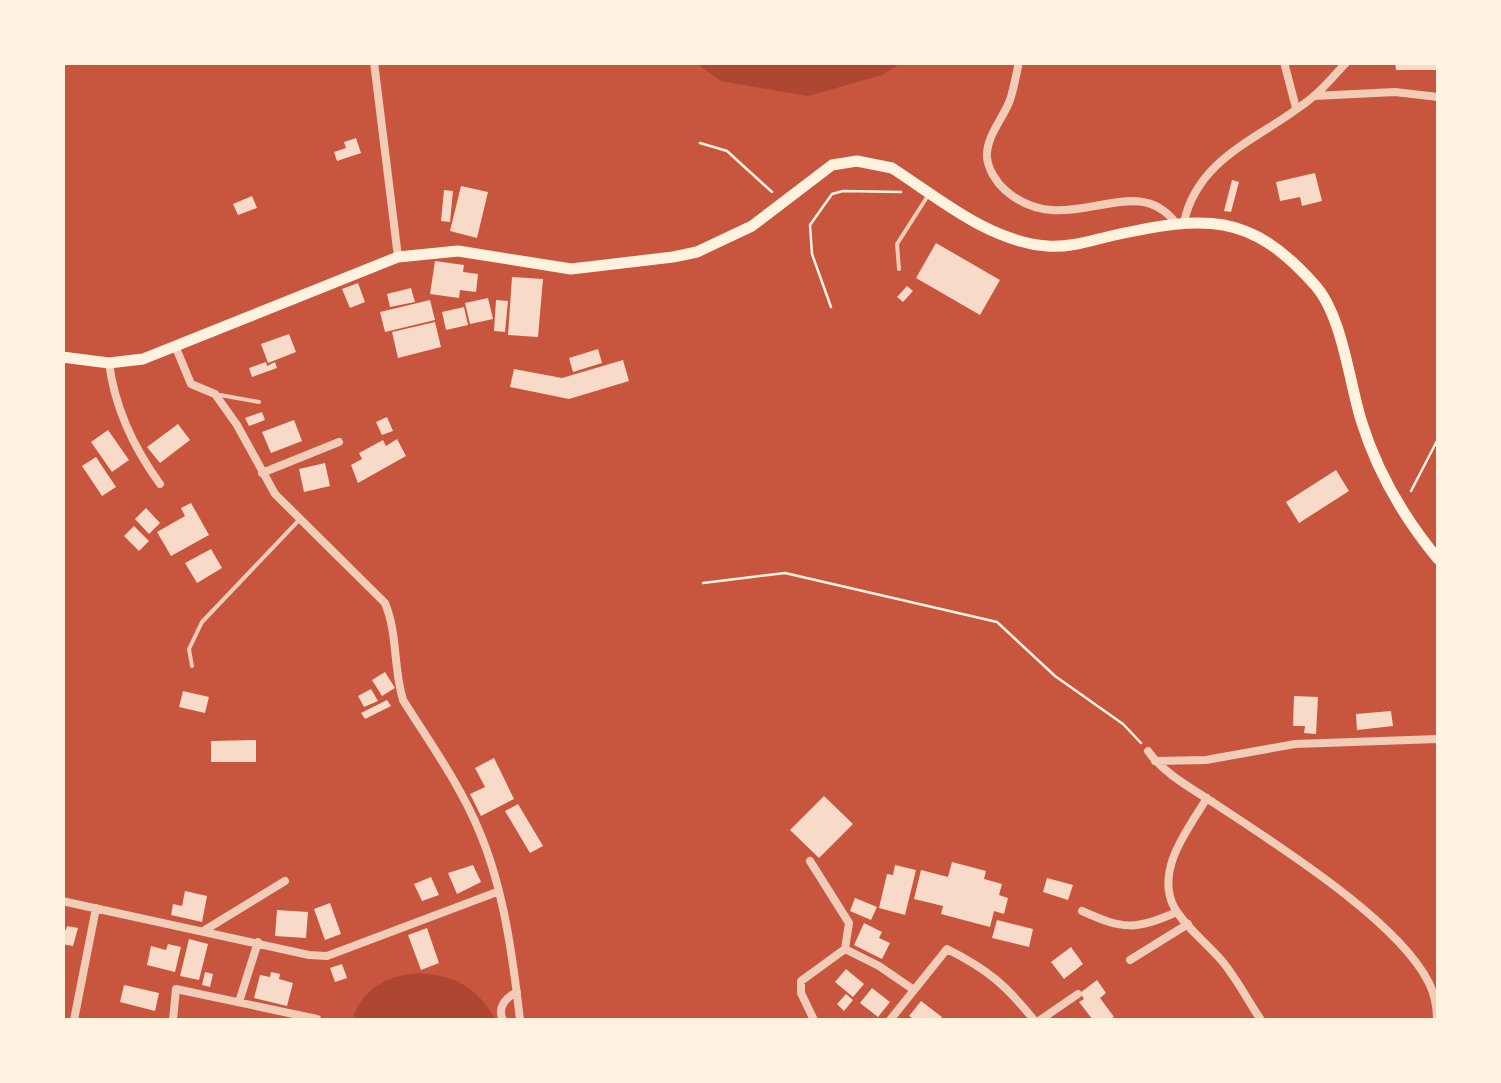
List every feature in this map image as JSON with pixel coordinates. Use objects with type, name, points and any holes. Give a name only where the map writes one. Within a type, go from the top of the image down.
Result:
[{"type":"main road","points":[[62,357],[110,364],[143,359],[398,257],[458,250],[570,270],[697,252],[752,226],[832,165],[884,164],[987,230],[1046,246],[1062,247],[1179,222],[1225,223],[1279,246],[1318,288],[1333,317],[1375,458],[1400,507],[1438,559]]},
{"type":"street","points":[[374,62],[398,257]]},
{"type":"street","points":[[1018,62],[1009,103],[992,135],[987,158],[1005,190],[1021,202],[1043,210],[1069,212],[1137,200],[1162,206],[1179,222],[1198,184],[1226,156],[1314,96],[1347,62]]},
{"type":"street","points":[[1284,62],[1296,108]]},
{"type":"street","points":[[1314,96],[1395,92],[1438,97]]},
{"type":"street","points":[[176,348],[191,384],[215,394],[274,494],[385,603],[392,622],[397,681],[403,700],[469,808],[490,859],[520,1020]]},
{"type":"street","points":[[110,364],[113,390],[127,432],[160,484]]},
{"type":"street","points":[[262,473],[339,442]]},
{"type":"street","points":[[1155,761],[1206,760],[1295,744],[1438,739]]},
{"type":"street","points":[[1148,751],[1155,761],[1325,880],[1392,934],[1429,983],[1438,1020]]},
{"type":"street","points":[[1207,798],[1172,862],[1168,885],[1178,912],[1224,963],[1261,1020]]},
{"type":"street","points":[[810,861],[849,923],[845,949],[801,981],[801,993],[814,1020]]},
{"type":"street","points":[[205,930],[285,881]]},
{"type":"street","points":[[62,901],[327,956],[497,892]]},
{"type":"street","points":[[74,1020],[96,908]]},
{"type":"street","points":[[1082,910],[1123,928],[1135,928],[1178,912]]},
{"type":"street","points":[[1130,960],[1188,924]]},
{"type":"street","points":[[239,1002],[258,942]]},
{"type":"street","points":[[845,949],[914,990]]},
{"type":"street","points":[[890,1020],[946,949],[984,968],[1008,987],[1037,1020],[1078,994]]},
{"type":"street","points":[[173,1020],[176,988],[239,1002],[266,1015],[318,1019]]},
{"type":"street","points":[[502,1020],[508,996],[517,992]]},
{"type":"lane","points":[[899,270],[897,244],[930,192]]},
{"type":"lane","points":[[215,394],[259,402]]},
{"type":"lane","points":[[192,666],[189,649],[202,622],[300,520]]},
{"type":"path","points":[[700,143],[727,151],[782,202]]},
{"type":"path","points":[[831,307],[812,254],[810,226],[832,194],[843,190],[892,193],[911,190],[918,184]]},
{"type":"path","points":[[1400,507],[1438,440]]},
{"type":"path","points":[[703,583],[785,573],[997,622],[1055,676],[1123,724],[1148,751]]},
{"type":"shaded area","points":[[696,63],[901,63],[882,75],[808,96],[721,81]]},
{"type":"shaded area","points":[[419,973],[464,985],[481,999],[496,1020],[352,1020],[362,1000],[377,986]]},
{"type":"building","points":[[1395,62],[1438,62],[1438,70],[1396,70]]},
{"type":"building","points":[[356,138],[361,153],[337,161],[334,152],[346,148],[344,142]]},
{"type":"building","points":[[1315,173],[1322,201],[1302,206],[1300,197],[1280,201],[1276,182]]},
{"type":"building","points":[[1232,180],[1239,182],[1231,212],[1224,211]]},
{"type":"building","points":[[461,186],[488,192],[477,238],[450,231]]},
{"type":"building","points":[[444,190],[453,191],[450,222],[441,221]]},
{"type":"building","points":[[252,196],[257,208],[238,215],[233,204]]},
{"type":"building","points":[[936,243],[1000,280],[980,315],[916,278]]},
{"type":"building","points":[[435,261],[464,265],[463,272],[478,274],[476,292],[460,290],[459,298],[430,294]]},
{"type":"building","points":[[512,277],[543,279],[538,337],[508,335]]},
{"type":"building","points":[[358,283],[365,302],[350,308],[342,289]]},
{"type":"building","points":[[907,286],[913,291],[903,302],[897,297]]},
{"type":"building","points":[[411,288],[415,302],[390,307],[387,294]]},
{"type":"building","points":[[488,298],[493,319],[470,324],[465,303]]},
{"type":"building","points":[[430,300],[435,320],[385,332],[380,312]]},
{"type":"building","points":[[496,300],[508,301],[505,332],[494,331]]},
{"type":"building","points":[[464,307],[468,325],[446,330],[442,312]]},
{"type":"building","points":[[435,322],[441,347],[398,358],[392,332]]},
{"type":"building","points":[[289,334],[296,352],[268,363],[261,344]]},
{"type":"building","points":[[598,349],[602,363],[573,372],[569,358]]},
{"type":"building","points":[[623,360],[629,381],[569,399],[510,387],[514,369],[562,378]]},
{"type":"building","points":[[266,362],[267,366],[275,362],[277,368],[252,377],[249,368]]},
{"type":"building","points":[[262,412],[265,420],[249,426],[245,418]]},
{"type":"building","points":[[387,417],[393,431],[382,435],[376,422]]},
{"type":"building","points":[[294,420],[302,441],[271,453],[262,432]]},
{"type":"building","points":[[178,424],[190,440],[160,463],[147,447]]},
{"type":"building","points":[[108,430],[129,460],[112,472],[91,442]]},
{"type":"building","points":[[397,439],[406,456],[358,483],[351,465],[362,459],[359,453],[383,440],[386,446]]},
{"type":"building","points":[[96,457],[116,487],[102,496],[82,466]]},
{"type":"building","points":[[325,463],[330,486],[304,492],[299,469]]},
{"type":"building","points":[[1336,470],[1349,491],[1299,523],[1286,502]]},
{"type":"building","points":[[191,503],[209,535],[171,556],[157,532],[185,516],[181,508]]},
{"type":"building","points":[[146,508],[160,523],[149,534],[135,519]]},
{"type":"building","points":[[134,526],[149,541],[139,551],[124,536]]},
{"type":"building","points":[[211,549],[222,568],[197,583],[185,563]]},
{"type":"building","points":[[385,672],[395,688],[382,696],[372,680]]},
{"type":"building","points":[[371,689],[378,701],[364,707],[358,696]]},
{"type":"building","points":[[183,691],[209,697],[205,713],[179,707]]},
{"type":"building","points":[[1294,696],[1318,697],[1316,734],[1304,733],[1305,726],[1293,726]]},
{"type":"building","points":[[387,700],[391,706],[365,719],[361,713]]},
{"type":"building","points":[[1391,711],[1393,726],[1357,730],[1356,714]]},
{"type":"building","points":[[256,740],[256,762],[211,762],[211,741]]},
{"type":"building","points":[[494,758],[514,799],[481,816],[470,794],[485,787],[475,768]]},
{"type":"building","points":[[824,796],[853,824],[819,858],[790,830]]},
{"type":"building","points":[[518,804],[543,846],[530,853],[505,811]]},
{"type":"building","points":[[952,862],[986,871],[984,879],[1002,884],[999,895],[1008,898],[1004,914],[994,911],[990,927],[941,914],[943,906],[914,899],[921,870],[948,877]]},
{"type":"building","points":[[473,865],[481,882],[457,894],[448,873]]},
{"type":"building","points":[[895,865],[916,870],[905,915],[879,908],[887,874],[893,875]]},
{"type":"building","points":[[431,877],[439,895],[422,901],[414,884]]},
{"type":"building","points":[[1047,878],[1073,885],[1068,900],[1043,892]]},
{"type":"building","points":[[185,891],[207,896],[202,922],[171,915],[173,904],[182,906]]},
{"type":"building","points":[[855,898],[877,907],[871,920],[850,911]]},
{"type":"building","points":[[330,903],[341,934],[325,940],[314,909]]},
{"type":"building","points":[[277,910],[308,912],[306,938],[275,936]]},
{"type":"building","points":[[997,920],[1033,929],[1029,947],[992,938]]},
{"type":"building","points":[[864,923],[882,932],[879,938],[890,943],[882,959],[854,945]]},
{"type":"building","points":[[78,928],[73,946],[62,944],[62,929]]},
{"type":"building","points":[[427,928],[439,963],[421,970],[408,935]]},
{"type":"building","points":[[189,939],[208,944],[199,980],[180,976]]},
{"type":"building","points":[[168,944],[181,947],[175,972],[147,965],[151,946],[166,950]]},
{"type":"building","points":[[1071,947],[1083,964],[1064,979],[1051,962]]},
{"type":"building","points":[[342,964],[347,978],[335,982],[330,968]]},
{"type":"building","points":[[846,969],[864,984],[853,997],[835,982]]},
{"type":"building","points":[[205,972],[213,974],[210,987],[202,985]]},
{"type":"building","points":[[271,972],[293,983],[287,1006],[254,998],[260,975],[270,977]]},
{"type":"building","points":[[1097,980],[1106,993],[1100,998],[1114,1017],[1109,1020],[1093,1020],[1079,1002],[1084,999],[1080,993]]},
{"type":"building","points":[[124,985],[159,993],[155,1011],[120,1002]]},
{"type":"building","points":[[872,988],[890,1002],[878,1017],[860,1003]]},
{"type":"building","points":[[846,994],[853,1000],[844,1011],[837,1004]]},
{"type":"building","points":[[921,1001],[942,1017],[916,1020],[909,1016]]}]
